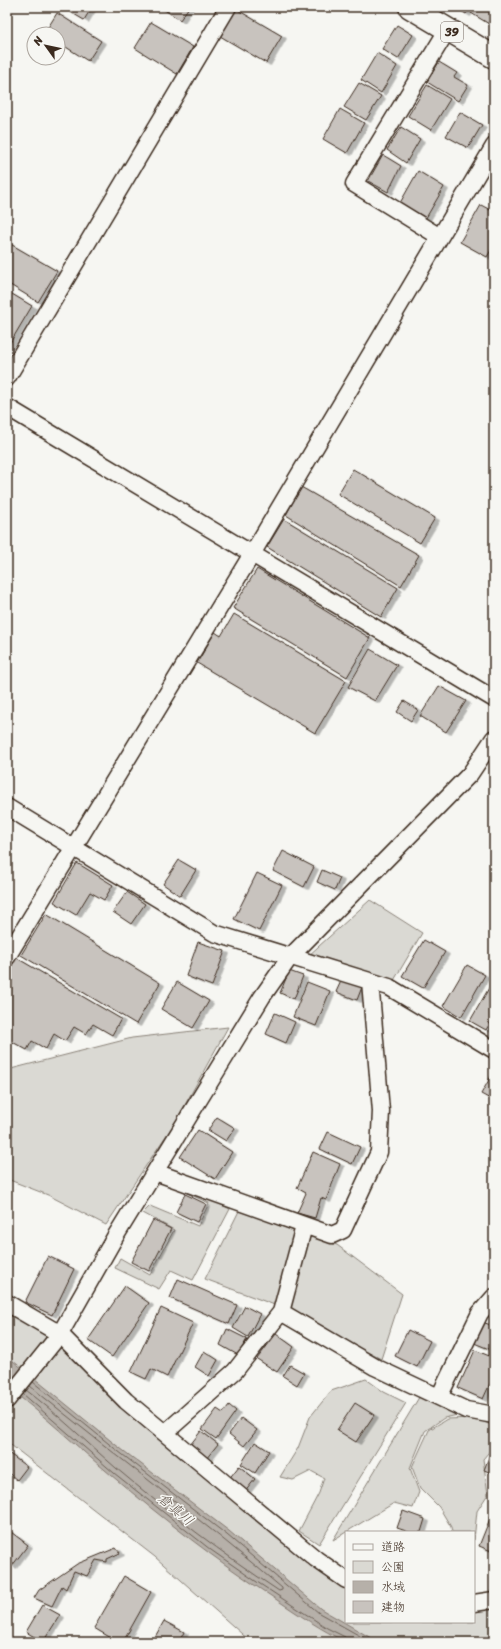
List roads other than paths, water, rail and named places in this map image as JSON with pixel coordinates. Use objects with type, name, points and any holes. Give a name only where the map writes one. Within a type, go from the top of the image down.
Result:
[{"type":"main road","name":"39","points":[[410,7],[494,57]]},
{"type":"street","points":[[7,378],[228,7]]},
{"type":"street","points":[[440,237],[354,184],[448,29]]},
{"type":"street","points":[[7,957],[252,554],[494,146]]},
{"type":"street","points":[[7,407],[494,699]]},
{"type":"street","points":[[7,1400],[60,1334],[115,1236],[262,997],[290,956],[470,774],[494,738]]},
{"type":"street","points":[[7,807],[214,933],[389,987],[494,1050]]},
{"type":"street","points":[[155,1172],[332,1235],[343,1230],[379,1152],[381,1111],[370,981]]},
{"type":"street","points":[[165,1433],[235,1371],[281,1312],[304,1226]]},
{"type":"street","points":[[439,1397],[480,1314],[494,1297]]},
{"type":"street","points":[[7,1303],[60,1334],[126,1401],[316,1559],[345,1579]]},
{"type":"street","points":[[281,1312],[373,1366],[466,1410],[494,1414]]},
{"type":"street","points":[[475,1602],[494,1600]]},
{"type":"water","name":"倉真川","points":[[7,1356],[116,1445],[229,1531],[321,1609],[371,1638],[494,1642],[346,1642],[301,1616],[253,1584],[191,1539],[98,1464],[34,1408],[7,1387]]}]
